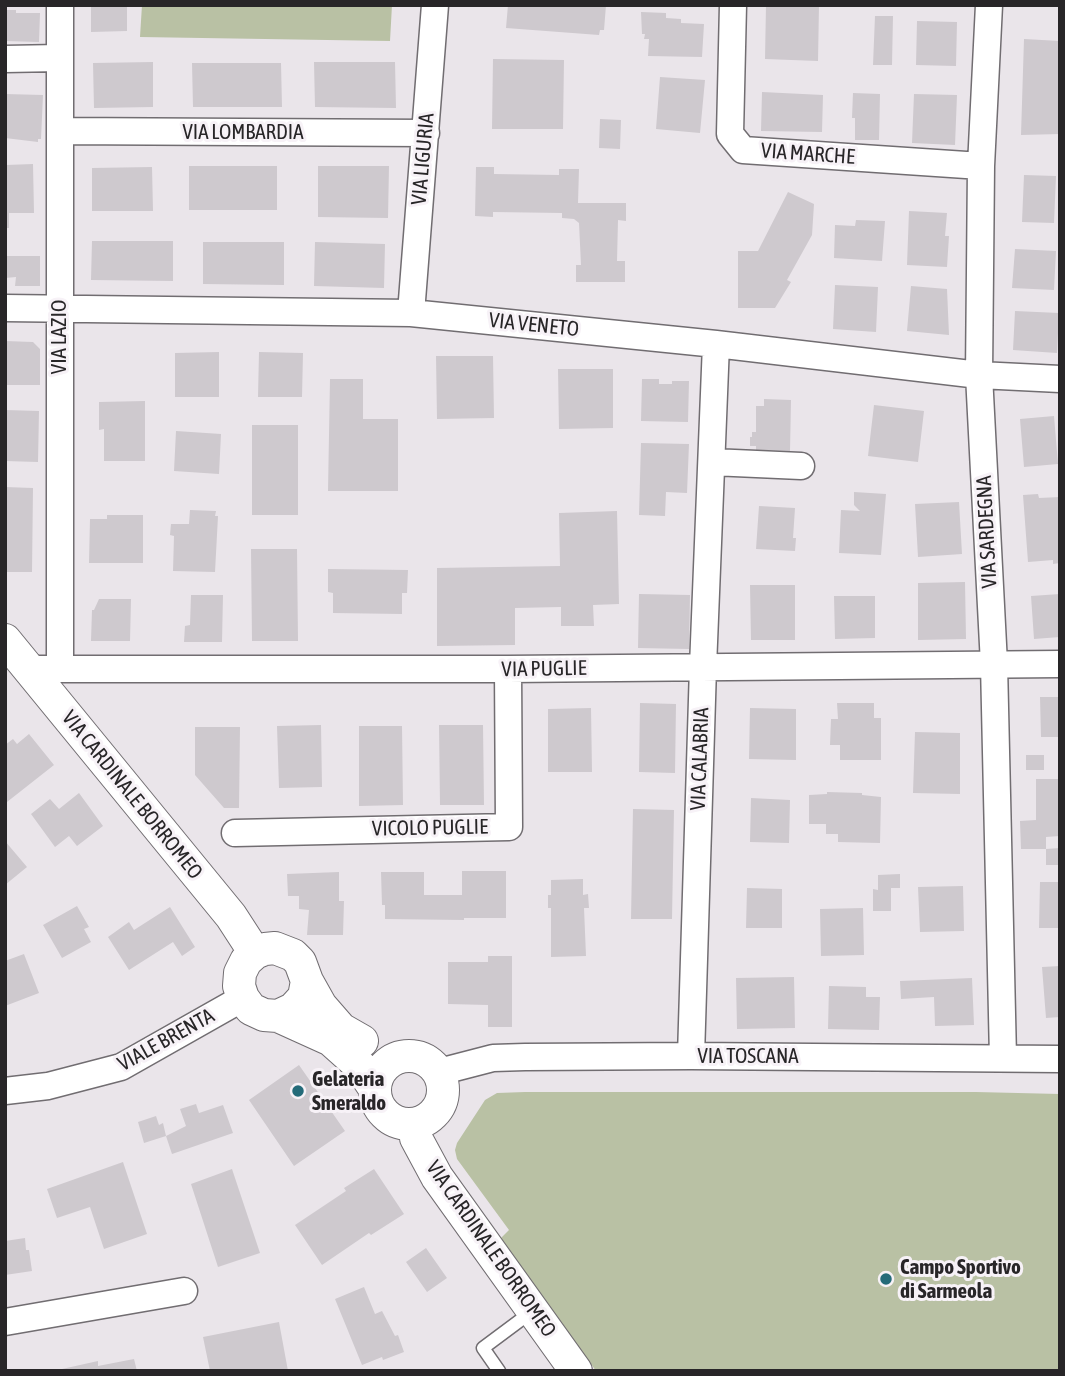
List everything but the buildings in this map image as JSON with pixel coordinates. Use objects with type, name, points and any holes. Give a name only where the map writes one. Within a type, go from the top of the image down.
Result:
[{"type":"street","name":"VIA LAZIO","points":[[60,5],[60,669]]},
{"type":"street","name":"VIA LIGURIA","points":[[411,313],[435,5]]},
{"type":"street","name":"VIA MARCHE","points":[[733,5],[730,134],[743,150],[981,166]]},
{"type":"street","name":"VIA SARDEGNA","points":[[989,5],[981,166],[979,375],[994,664],[1003,1058]]},
{"type":"street","points":[[5,59],[60,58]]},
{"type":"street","name":"VIA LOMBARDIA","points":[[60,131],[426,133]]},
{"type":"street","name":"VIA VENETO","points":[[5,308],[411,313],[716,344],[979,375],[1060,379]]},
{"type":"street","name":"VIA CALABRIA","points":[[691,1056],[716,344]]},
{"type":"street","points":[[712,462],[802,466]]},
{"type":"street","name":"VIA CARDINALE BORROMEO","points":[[5,640],[232,916],[255,953]]},
{"type":"street","name":"VIA PUGLIE","points":[[28,669],[508,669],[1060,664]]},
{"type":"street","name":"VICOLO PUGLIE","points":[[235,833],[509,827],[508,669]]},
{"type":"street","points":[[275,948],[293,955],[305,971],[307,981],[321,1006],[341,1029],[375,1049],[425,1059],[439,1072],[443,1088],[440,1104],[430,1117],[414,1124],[400,1122],[387,1115],[378,1104],[375,1089],[359,1065],[331,1040],[278,1016],[264,1015],[251,1009],[239,986],[240,973],[246,961],[255,953],[275,948]]},
{"type":"street","points":[[278,1016],[293,1009],[304,997],[307,981]]},
{"type":"street","name":"VIALE BRENTA","points":[[5,1091],[48,1086],[121,1067],[243,998]]},
{"type":"street","points":[[375,1089],[379,1073],[391,1061],[406,1056]]},
{"type":"street","name":"VIA TOSCANA","points":[[439,1072],[493,1058],[691,1056],[1060,1059]]},
{"type":"street","name":"VIA CARDINALE BORROMEO","points":[[414,1124],[416,1138],[437,1177],[576,1371]]},
{"type":"street","points":[[5,1322],[184,1291]]},
{"type":"lane","points":[[499,1371],[483,1348],[534,1310]]},
{"type":"green space","points":[[142,5],[392,5],[390,41],[140,37]]},
{"type":"green space","points":[[497,1093],[1060,1094],[1060,1371],[596,1371],[501,1238],[509,1230],[457,1159],[457,1143],[485,1100]]},
{"type":"place","name":"Gelateria Smeraldo","points":[[298,1091]]},
{"type":"place","name":"Campo Sportivo di Sarmeola","points":[[886,1279]]}]
